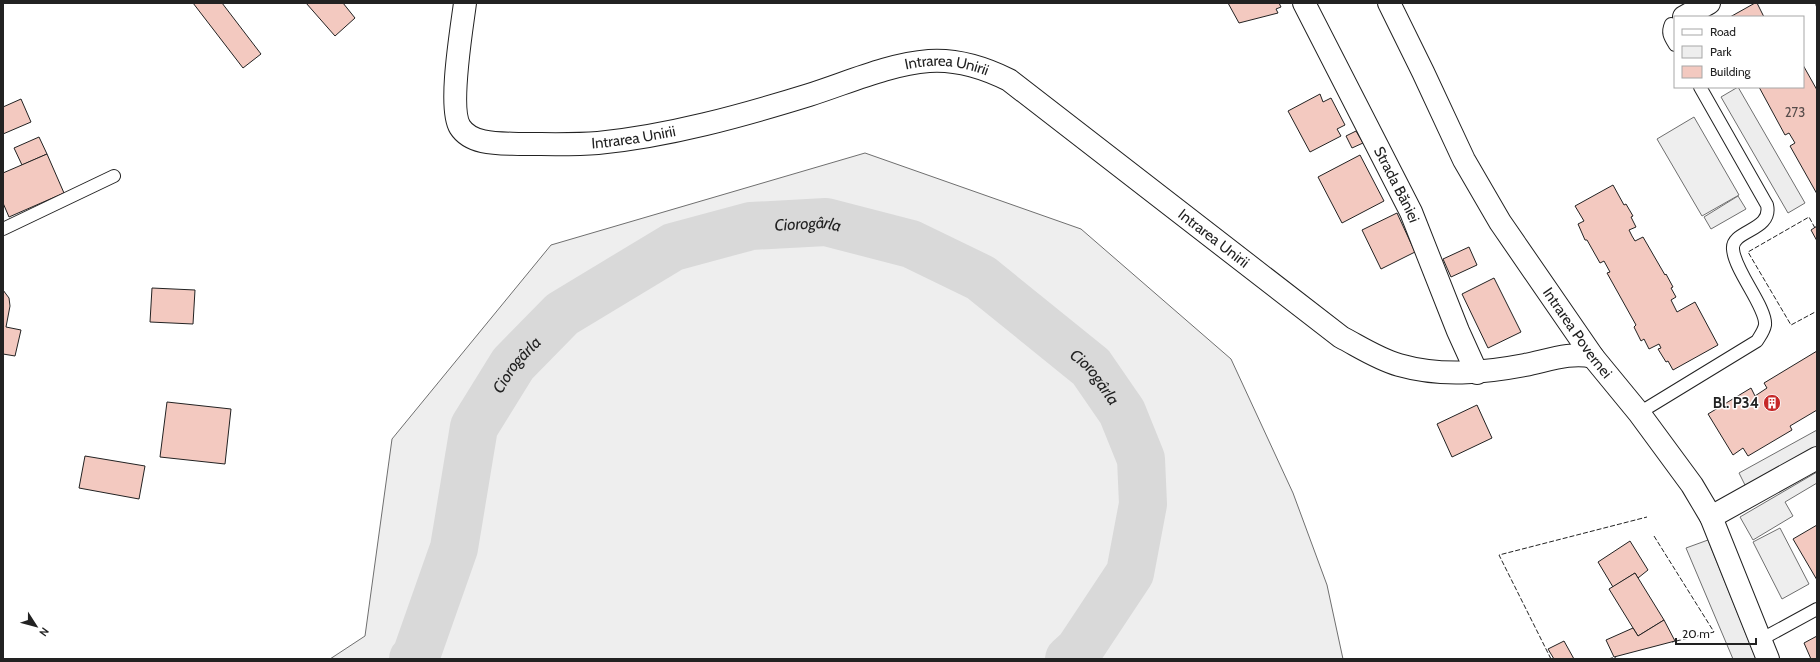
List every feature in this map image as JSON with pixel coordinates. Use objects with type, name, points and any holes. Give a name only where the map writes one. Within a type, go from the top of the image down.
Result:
[{"type":"street","name":"Intrarea Unirii","points":[[465,3],[457,59],[456,116],[461,128],[471,137],[499,143],[542,144],[597,143],[628,139],[715,121],[913,63],[945,60],[961,63],[989,70],[1010,80],[1342,337],[1360,348],[1398,364],[1431,371],[1477,373],[1496,371],[1579,354],[1593,357]]},
{"type":"street","name":"Strada Băniei","points":[[1304,3],[1411,212],[1458,331],[1477,373]]},
{"type":"street","name":"Intrarea Povernei","points":[[1389,3],[1464,160],[1485,197],[1593,357],[1639,413],[1692,485],[1712,517],[1764,649]]},
{"type":"street","points":[[1686,16],[1709,3]]},
{"type":"street","points":[[1712,517],[1817,458]]},
{"type":"lane","points":[[1674,24],[1668,29],[1668,34],[1674,43]]},
{"type":"lane","points":[[1639,413],[1757,341],[1762,334],[1765,324],[1759,307],[1737,263],[1733,245],[1736,240],[1766,219],[1769,212],[1767,205],[1701,88]]},
{"type":"lane","points":[[3,229],[114,176]]},
{"type":"lane","points":[[1764,649],[1817,609]]},
{"type":"green space","points":[[1694,117],[1739,195],[1702,216],[1657,139]]},
{"type":"green space","points":[[865,153],[1081,229],[1231,359],[1293,493],[1327,585],[1343,659],[330,659],[365,636],[392,439],[551,245]]},
{"type":"green space","points":[[1780,528],[1809,584],[1782,599],[1753,542]]},
{"type":"shaded area","points":[[1739,88],[1805,203],[1788,213],[1721,97]]},
{"type":"shaded area","points":[[1738,196],[1746,209],[1711,229],[1704,217]]},
{"type":"shaded area","points":[[1817,430],[1817,448],[1746,487],[1739,473]]},
{"type":"shaded area","points":[[1817,472],[1817,483],[1785,502],[1793,516],[1753,540],[1740,517]]},
{"type":"shaded area","points":[[1708,540],[1756,659],[1733,659],[1686,548]]},
{"type":"building","points":[[193,3],[222,3],[261,54],[243,68]]},
{"type":"building","points":[[306,3],[343,3],[355,18],[335,36]]},
{"type":"building","points":[[1228,3],[1279,3],[1281,7],[1276,9],[1278,13],[1239,23]]},
{"type":"building","points":[[1757,3],[1764,16],[1732,16]]},
{"type":"building","points":[[1804,67],[1817,90],[1817,194],[1790,146],[1795,143],[1789,133],[1785,135],[1760,88],[1804,88]]},
{"type":"building","points":[[1320,94],[1323,102],[1331,98],[1345,125],[1337,129],[1341,136],[1310,152],[1288,111]]},
{"type":"building","points":[[21,99],[31,122],[3,134],[3,107]]},
{"type":"building","points":[[1356,131],[1363,143],[1352,148],[1346,136]]},
{"type":"building","points":[[39,137],[47,154],[22,165],[14,148]]},
{"type":"building","points":[[47,154],[64,193],[9,217],[3,203],[3,173]]},
{"type":"building","points":[[1360,155],[1384,201],[1342,223],[1318,177]]},
{"type":"building","points":[[1613,185],[1624,205],[1626,204],[1633,216],[1631,217],[1636,227],[1629,230],[1632,236],[1635,241],[1643,237],[1673,287],[1671,288],[1676,297],[1671,300],[1677,312],[1695,302],[1718,345],[1673,370],[1658,349],[1661,348],[1659,344],[1649,349],[1644,339],[1641,341],[1634,327],[1636,325],[1607,273],[1610,272],[1604,261],[1600,263],[1587,240],[1585,240],[1578,224],[1584,221],[1575,206]]},
{"type":"building","points":[[1397,213],[1415,252],[1381,269],[1362,230]]},
{"type":"building","points":[[1817,226],[1817,241],[1811,230]]},
{"type":"building","points":[[1469,247],[1477,265],[1451,277],[1443,259]]},
{"type":"building","points":[[1494,278],[1521,332],[1488,348],[1462,294]]},
{"type":"building","points":[[152,288],[195,290],[193,324],[150,322]]},
{"type":"building","points":[[3,290],[9,298],[10,306],[6,327],[21,330],[15,356],[3,354]]},
{"type":"building","name":"Bl. P34","points":[[1817,351],[1817,410],[1790,426],[1792,430],[1748,456],[1743,448],[1733,455],[1708,414],[1751,388],[1755,396],[1767,388],[1764,383]]},
{"type":"building","points":[[167,402],[231,409],[225,464],[160,457]]},
{"type":"building","points":[[1477,405],[1492,438],[1452,457],[1437,424]]},
{"type":"building","points":[[85,456],[145,466],[139,499],[79,488]]},
{"type":"building","points":[[1817,525],[1817,580],[1793,539]]},
{"type":"building","points":[[1630,541],[1648,570],[1638,578],[1635,573],[1613,587],[1598,562]]},
{"type":"building","points":[[1635,573],[1664,620],[1638,636],[1609,589]]},
{"type":"building","points":[[1664,620],[1675,641],[1614,657],[1606,640],[1633,628],[1638,636]]},
{"type":"building","points":[[1817,636],[1817,659],[1811,659],[1804,643]]},
{"type":"building","points":[[1564,641],[1574,659],[1554,659],[1548,649]]},
{"type":"waterway","name":"Ciorogârla","points":[[413,659],[416,656],[454,548],[474,427],[513,364],[562,314],[673,247],[751,226],[826,222],[911,244],[981,278],[1091,367],[1122,412],[1141,459],[1143,504],[1130,573],[1079,650],[1069,659]]},
{"type":"fence","points":[[1815,228],[1809,217],[1748,252],[1791,325],[1817,311]]},
{"type":"fence","points":[[1551,659],[1499,555],[1647,517]]},
{"type":"fence","points":[[1654,536],[1714,632],[1672,642]]},
{"type":"fence","points":[[1608,659],[1616,657]]},
{"type":"place","name":"Bl. P34","points":[[1772,403]]}]
